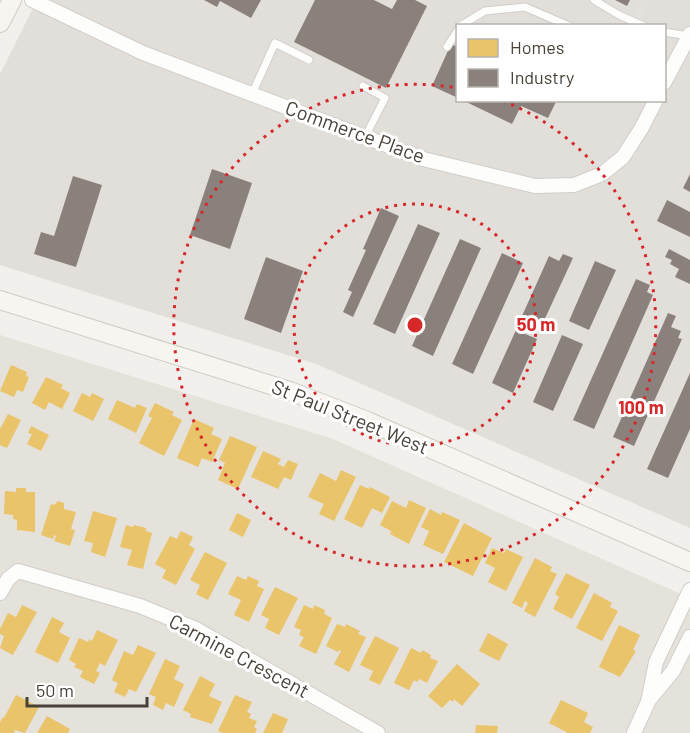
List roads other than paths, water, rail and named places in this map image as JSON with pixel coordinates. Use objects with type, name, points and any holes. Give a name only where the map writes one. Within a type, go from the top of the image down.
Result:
[{"type":"main road","points":[[0,23],[12,0]]},
{"type":"main road","name":"St Paul Street West","points":[[0,300],[290,391],[365,420],[689,559]]},
{"type":"street","name":"Commerce Place","points":[[32,0],[143,53],[423,159],[535,186],[574,185],[602,174],[623,157],[655,102]]},
{"type":"street","points":[[666,79],[689,35]]},
{"type":"street","name":"Carmine Crescent","points":[[0,593],[9,579],[18,571],[140,606],[196,629],[378,733]]},
{"type":"street","points":[[634,733],[648,702],[656,662],[690,590]]},
{"type":"street","points":[[648,702],[673,671],[690,636]]},
{"type":"lane","points":[[594,0],[639,24]]},
{"type":"lane","points":[[463,24],[484,10],[525,7],[564,24]]},
{"type":"lane","points":[[666,32],[689,35]]},
{"type":"lane","points":[[447,47],[456,33]]},
{"type":"lane","points":[[252,94],[275,43],[309,60]]},
{"type":"lane","points":[[363,86],[385,98],[365,137]]}]
